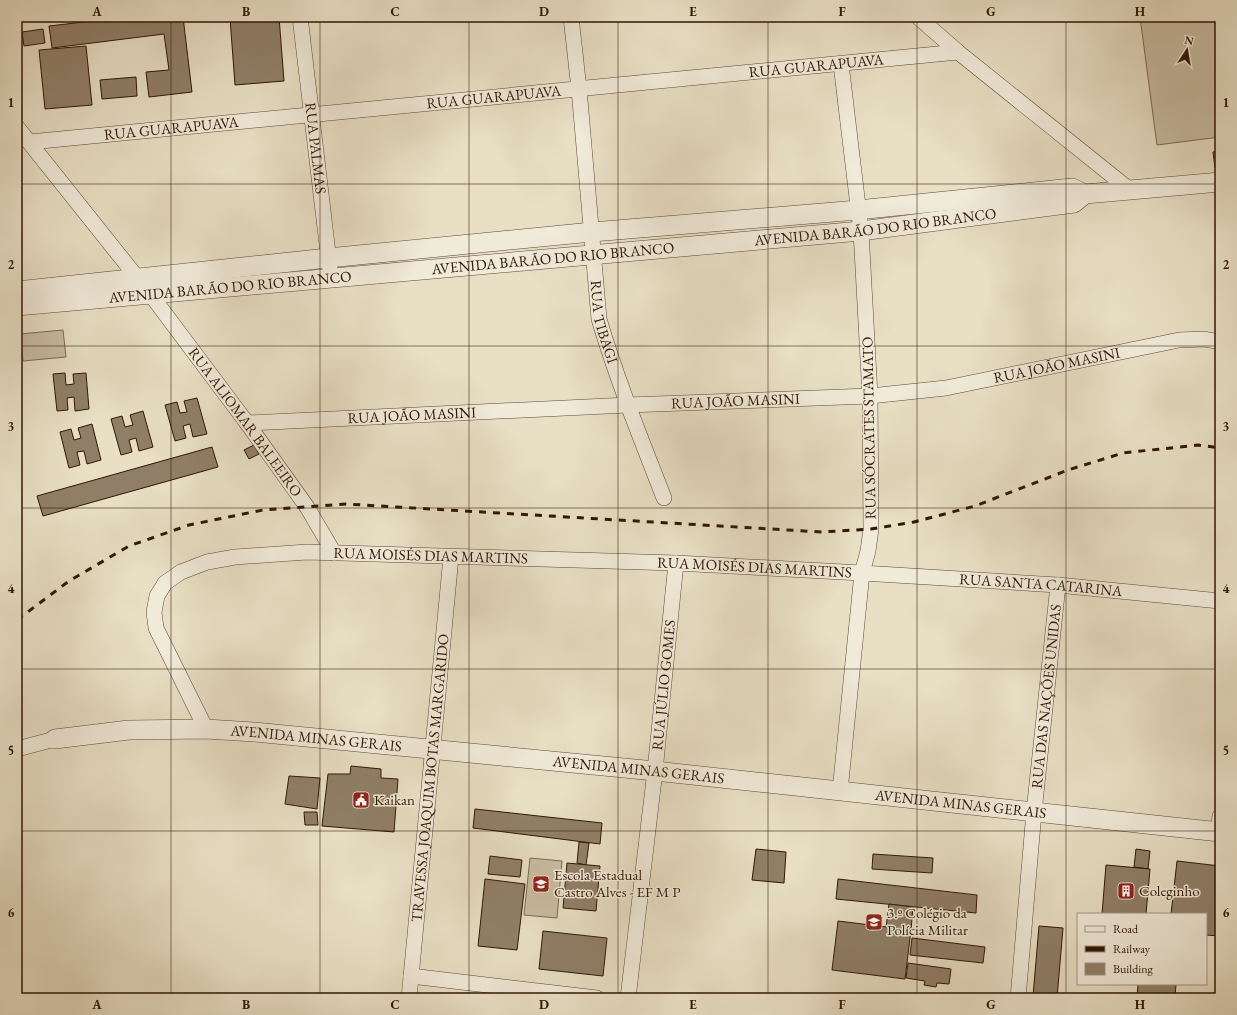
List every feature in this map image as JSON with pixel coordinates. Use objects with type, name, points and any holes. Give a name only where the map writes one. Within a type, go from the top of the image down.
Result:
[{"type":"street","name":"RUA PALMAS","points":[[300,17],[331,278]]},
{"type":"street","name":"RUA TIBAGI","points":[[571,17],[592,232],[598,319],[628,405],[664,498]]},
{"type":"street","points":[[918,17],[958,52],[1130,190]]},
{"type":"street","name":"RUA GUARAPUAVA","points":[[30,142],[958,52]]},
{"type":"street","name":"RUA SÓCRATES STAMATO","points":[[840,791],[862,573],[868,551],[871,529],[870,396],[861,231],[841,64]]},
{"type":"street","name":"RUA ALIOMAR BALEEIRO","points":[[17,127],[151,295],[247,423],[307,507],[334,554]]},
{"type":"street","name":"AVENIDA BARÃO DO RIO BRANCO","points":[[23,298],[137,278],[592,232],[858,210],[1072,188],[1085,194],[1220,182]]},
{"type":"street","name":"AVENIDA BARÃO DO RIO BRANCO","points":[[23,298],[151,295],[861,231],[1074,203],[1085,194]]},
{"type":"street","name":"RUA JOÃO MASINI","points":[[247,423],[628,405],[870,396],[946,388],[1179,340],[1204,339],[1220,342]]},
{"type":"street","name":"RUA MOISÉS DIAS MARTINS","points":[[206,729],[156,628],[154,612],[157,596],[165,583],[181,572],[207,562],[235,557],[307,552],[676,563],[862,573]]},
{"type":"street","name":"TRAVESSA JOAQUIM BOTAS MARGARIDO","points":[[408,998],[451,557]]},
{"type":"street","name":"RUA JÚLIO GOMES","points":[[628,998],[655,771],[676,563]]},
{"type":"street","name":"RUA SANTA CATARINA","points":[[862,573],[1058,585],[1220,601]]},
{"type":"street","name":"RUA DAS NAÇÕES UNIDAS","points":[[1018,998],[1034,812],[1058,585]]},
{"type":"street","name":"AVENIDA MINAS GERAIS","points":[[55,739],[129,730],[206,729],[254,732],[655,771],[1034,812],[1219,827]]},
{"type":"street","points":[[17,749],[55,739]]},
{"type":"street","points":[[411,976],[598,998]]},
{"type":"shaded area","points":[[1140,17],[1220,17],[1220,137],[1157,145]]},
{"type":"shaded area","points":[[63,330],[66,357],[23,361],[20,334]]},
{"type":"shaded area","points":[[530,858],[562,861],[557,918],[524,915]]},
{"type":"building","points":[[127,17],[183,17],[192,92],[149,97],[146,72],[169,70],[164,34],[52,48],[49,26]]},
{"type":"building","points":[[279,17],[284,81],[235,85],[230,18]]},
{"type":"building","points":[[43,29],[45,43],[24,46],[22,32]]},
{"type":"building","points":[[86,46],[92,105],[45,109],[39,50]]},
{"type":"building","points":[[136,77],[137,96],[102,99],[100,80]]},
{"type":"building","points":[[1220,151],[1220,168],[1215,168],[1213,152]]},
{"type":"building","points":[[65,373],[66,385],[74,384],[73,374],[86,373],[89,409],[75,411],[74,397],[67,398],[68,410],[57,411],[53,374]]},
{"type":"building","points":[[197,398],[207,434],[193,437],[190,424],[183,426],[186,438],[175,441],[165,405],[177,402],[180,413],[187,412],[184,401]]},
{"type":"building","points":[[143,411],[153,447],[139,451],[136,438],[129,440],[132,452],[121,455],[111,419],[122,416],[125,427],[133,425],[130,415]]},
{"type":"building","points":[[92,424],[101,460],[87,464],[84,451],[77,452],[80,465],[69,468],[60,432],[71,429],[74,440],[81,438],[78,428]]},
{"type":"building","points":[[254,445],[259,454],[249,459],[244,450]]},
{"type":"building","points":[[212,447],[218,467],[43,516],[37,496]]},
{"type":"building","name":"Kaikan","points":[[351,766],[381,769],[381,778],[398,779],[394,832],[322,826],[328,774],[350,774]]},
{"type":"building","points":[[289,776],[320,778],[317,809],[285,804]]},
{"type":"building","points":[[475,809],[602,823],[600,844],[473,828]]},
{"type":"building","points":[[304,812],[317,812],[318,825],[305,825]]},
{"type":"building","points":[[579,842],[589,843],[586,865],[577,863]]},
{"type":"building","points":[[756,849],[786,852],[784,883],[752,880]]},
{"type":"building","points":[[1136,849],[1150,851],[1148,869],[1134,867]]},
{"type":"building","points":[[873,854],[933,858],[932,873],[872,869]]},
{"type":"building","points":[[490,856],[522,860],[520,877],[488,874]]},
{"type":"building","points":[[1177,861],[1220,866],[1220,936],[1207,935],[1207,913],[1171,913]]},
{"type":"building","points":[[567,863],[600,866],[596,911],[563,908]]},
{"type":"building","name":"Coleginho","points":[[1106,865],[1150,869],[1146,913],[1102,913]]},
{"type":"building","points":[[485,879],[525,884],[517,950],[478,946]]},
{"type":"building","points":[[838,879],[977,895],[976,913],[836,899]]},
{"type":"building","points":[[889,904],[913,907],[911,930],[886,928]]},
{"type":"building","points":[[838,921],[911,930],[905,979],[832,970]]},
{"type":"building","points":[[1039,926],[1063,928],[1057,998],[1033,996]]},
{"type":"building","points":[[543,931],[607,938],[603,976],[539,969]]},
{"type":"building","points":[[912,938],[985,947],[983,963],[910,955]]},
{"type":"building","points":[[908,963],[951,969],[949,984],[937,983],[936,987],[924,985],[925,981],[906,978]]},
{"type":"building","points":[[1138,985],[1176,985],[1175,998],[1137,998]]},
{"type":"building","points":[[1192,995],[1216,998],[1191,998]]},
{"type":"railway","points":[[17,620],[69,581],[129,546],[189,525],[263,510],[346,504],[822,532],[871,529],[914,522],[975,506],[1068,470],[1123,453],[1198,445],[1220,448]]},
{"type":"place","name":"Kaikan","points":[[361,800]]},
{"type":"place","name":"Escola Estadual Castro Alves - EF M P","points":[[541,884]]},
{"type":"place","name":"Coleginho","points":[[1126,891]]},
{"type":"place","name":"3.º Colégio da Polícia Militar","points":[[874,922]]}]
